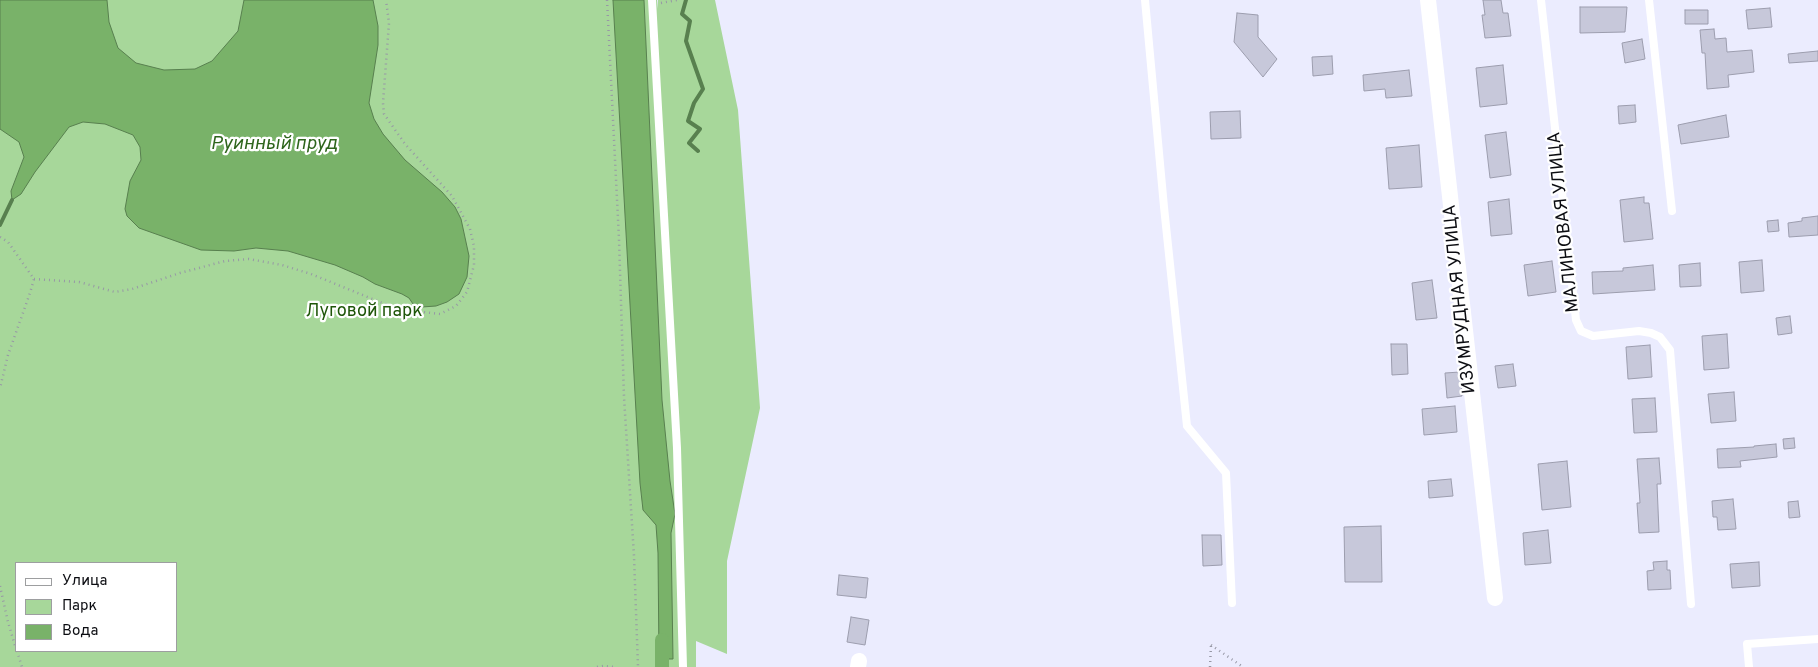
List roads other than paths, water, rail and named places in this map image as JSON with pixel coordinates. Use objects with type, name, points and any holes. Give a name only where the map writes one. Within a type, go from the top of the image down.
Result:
[{"type":"street","name":"ИЗУМРУДНАЯ УЛИЦА","points":[[1428,0],[1495,598]]},
{"type":"lane","points":[[1145,0],[1187,426],[1226,473],[1232,603]]},
{"type":"lane","name":"МАЛИНОВАЯ УЛИЦА","points":[[1541,0],[1576,320],[1582,331],[1593,336],[1639,331],[1651,333],[1660,337],[1670,350],[1691,604]]},
{"type":"lane","points":[[1649,0],[1672,210]]},
{"type":"lane","points":[[652,2],[677,448],[683,667]]},
{"type":"lane","points":[[1749,667],[1747,644],[1818,639]]},
{"type":"water","name":"Руинный пруд","points":[[0,0],[107,0],[109,22],[118,48],[136,63],[164,70],[195,69],[212,61],[238,31],[244,0],[373,0],[378,26],[378,45],[369,103],[374,119],[383,134],[405,160],[442,192],[455,207],[461,219],[469,256],[467,277],[459,294],[447,302],[436,306],[422,307],[413,304],[409,298],[402,294],[375,284],[335,265],[288,251],[256,248],[234,251],[201,250],[139,228],[127,216],[125,209],[130,181],[141,160],[140,147],[133,135],[105,124],[83,122],[69,127],[21,194],[12,200],[11,191],[24,157],[19,142],[0,129]]},
{"type":"water","points":[[613,0],[644,0],[662,400],[675,514],[671,533],[673,659],[659,659],[656,525],[643,510],[640,483]]},
{"type":"waterway","points":[[686,0],[682,14],[690,21],[686,41],[703,89],[694,103],[688,121],[700,129],[689,143],[698,151]]},
{"type":"waterway","points":[[0,225],[12,200]]},
{"type":"waterway","points":[[662,640],[662,667]]},
{"type":"park label","name":"Луговой парк","points":[[364,312]]}]
